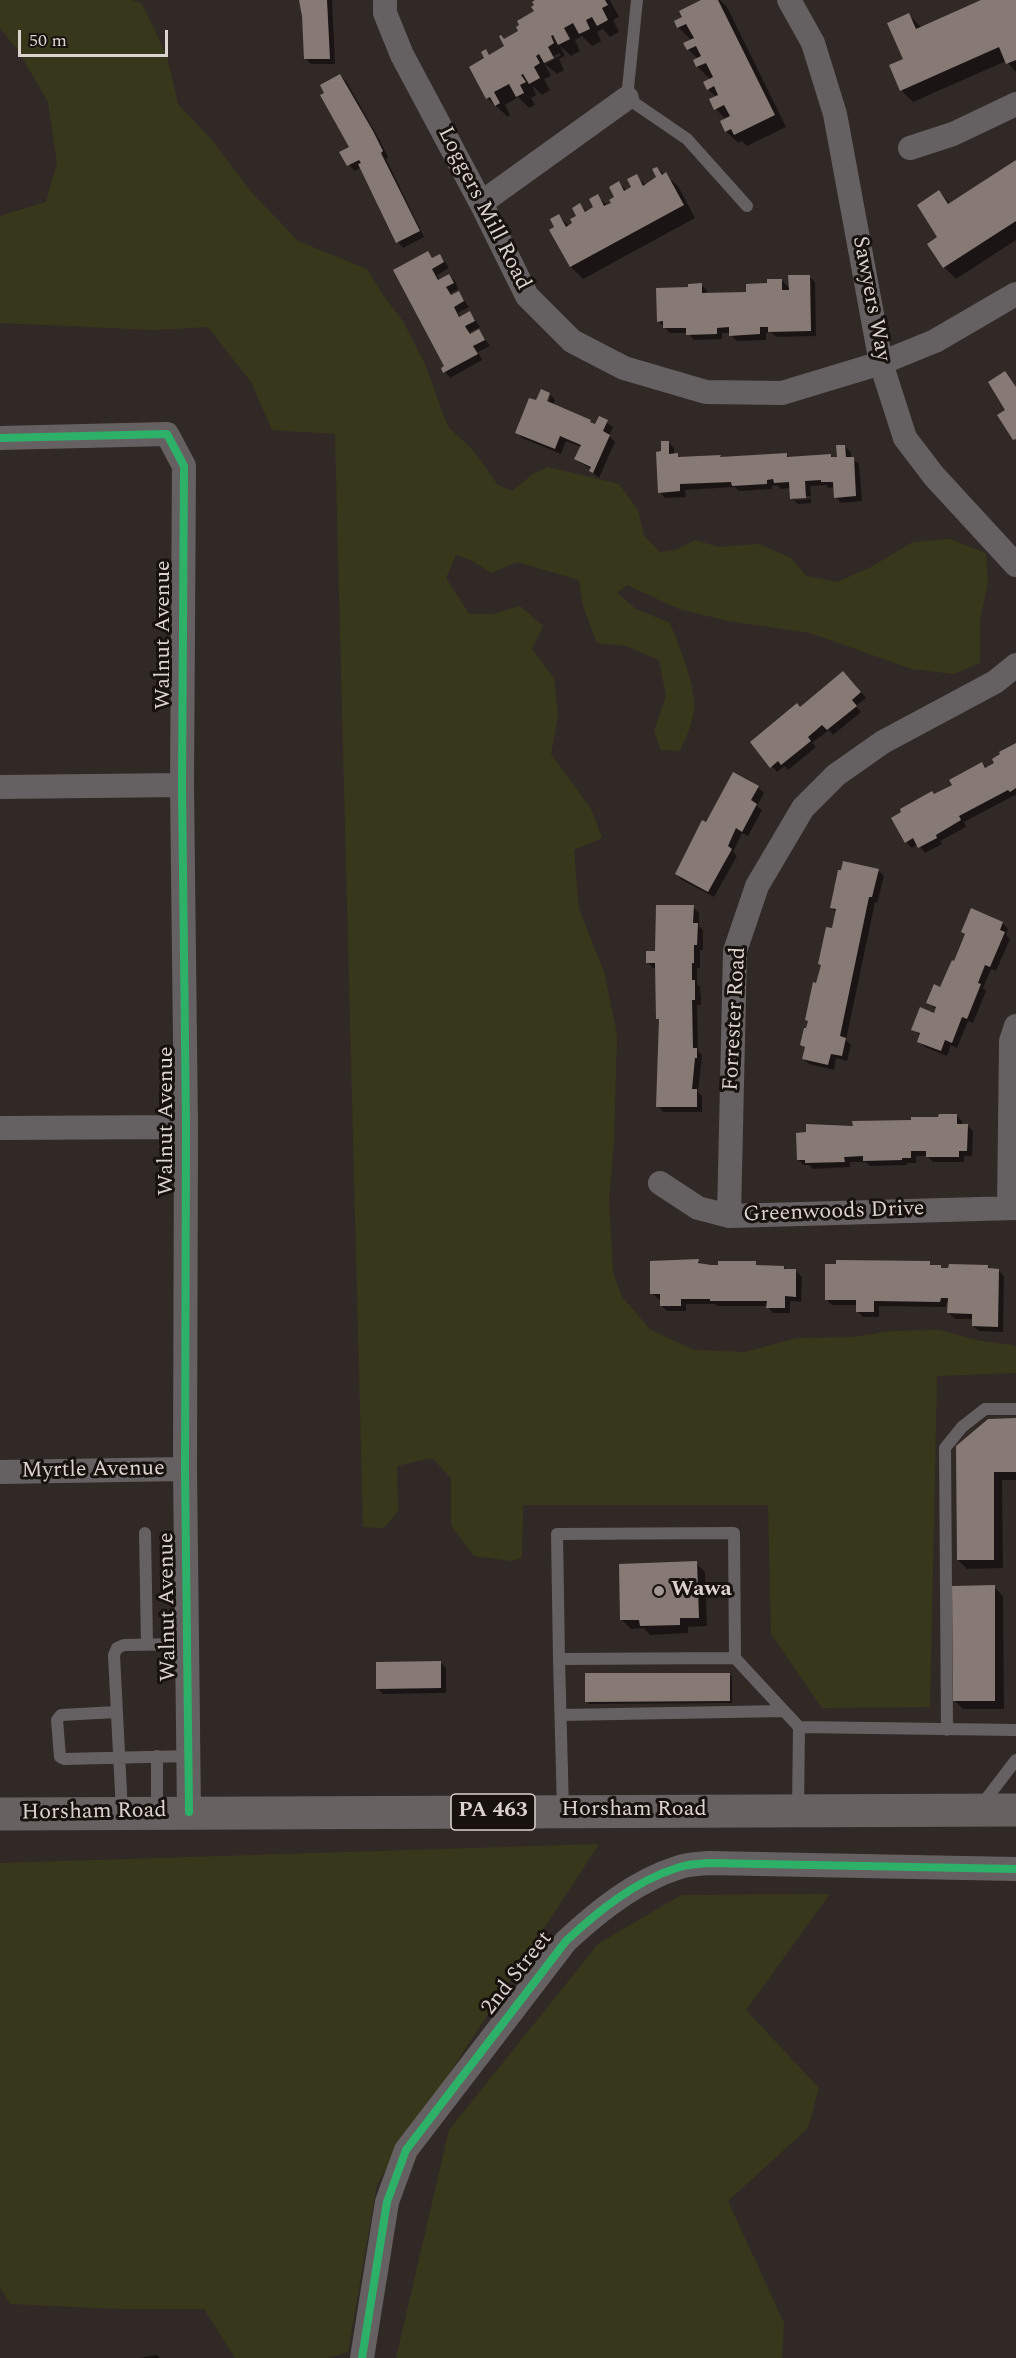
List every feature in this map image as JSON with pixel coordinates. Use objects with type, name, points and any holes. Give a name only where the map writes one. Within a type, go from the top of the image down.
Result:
[{"type":"main road","name":"Horsham Road","points":[[0,1814],[1016,1810]]},
{"type":"street","name":"Loggers Mill Road","points":[[385,0],[385,13],[402,55],[481,203],[527,296],[572,341],[624,368],[706,392],[782,393],[881,363],[935,341],[1016,294]]},
{"type":"street","name":"Sawyers Way","points":[[789,0],[813,43],[835,114],[881,363],[905,438],[934,476],[1016,565]]},
{"type":"street","points":[[481,203],[627,98]]},
{"type":"street","points":[[910,148],[953,134],[1016,104]]},
{"type":"street","name":"Walnut Avenue","points":[[0,438],[167,434],[184,466],[182,784],[189,1812]]},
{"type":"street","name":"Forrester Road","points":[[729,1216],[735,951],[757,886],[803,808],[836,775],[883,742],[995,682],[1016,665]]},
{"type":"street","points":[[0,787],[182,784]]},
{"type":"street","points":[[1012,1208],[1011,1041],[1016,1026]]},
{"type":"street","points":[[0,1128],[186,1127]]},
{"type":"street","name":"Greenwoods Drive","points":[[660,1183],[698,1208],[729,1216],[1012,1208]]},
{"type":"street","name":"Myrtle Avenue","points":[[0,1472],[185,1469]]},
{"type":"street","name":"2nd Street","points":[[362,2358],[387,2202],[406,2150],[566,1941],[594,1915],[650,1880],[678,1867],[709,1863],[1016,1869]]},
{"type":"lane","points":[[637,0],[627,98],[687,139],[747,206]]},
{"type":"lane","points":[[947,1730],[945,1448],[962,1427],[985,1409],[1016,1409]]},
{"type":"lane","points":[[145,1533],[147,1645]]},
{"type":"lane","points":[[563,1812],[556,1534],[734,1533],[735,1658],[799,1727],[798,1810]]},
{"type":"lane","points":[[122,1813],[114,1655],[117,1648],[123,1645],[187,1644]]},
{"type":"lane","points":[[559,1659],[735,1658]]},
{"type":"lane","points":[[561,1715],[784,1711]]},
{"type":"lane","points":[[116,1712],[61,1715],[57,1720],[60,1757],[64,1759],[189,1756]]},
{"type":"lane","points":[[799,1727],[1016,1730]]},
{"type":"lane","points":[[157,1756],[157,1813]]},
{"type":"lane","points":[[978,1810],[1016,1760]]},
{"type":"green space","points":[[0,0],[132,0],[142,4],[167,56],[178,104],[210,138],[253,194],[298,241],[367,269],[382,294],[403,321],[425,364],[448,427],[473,450],[498,485],[512,491],[533,474],[548,467],[619,484],[638,510],[644,536],[660,552],[675,550],[696,540],[718,547],[759,544],[791,558],[806,576],[837,582],[871,567],[913,542],[950,539],[986,553],[988,583],[980,619],[980,663],[953,674],[912,669],[810,633],[728,621],[679,609],[627,585],[617,593],[636,609],[670,623],[688,671],[694,707],[690,727],[680,751],[661,750],[654,731],[666,695],[659,660],[626,646],[597,643],[583,606],[579,580],[517,562],[491,573],[471,560],[456,555],[446,578],[469,614],[493,614],[520,606],[543,626],[532,649],[554,678],[558,716],[551,754],[591,809],[602,838],[574,850],[579,909],[604,972],[617,1034],[614,1140],[609,1201],[613,1272],[622,1297],[651,1330],[694,1350],[745,1352],[797,1338],[853,1337],[892,1331],[940,1330],[1016,1347],[1016,1373],[937,1376],[930,1707],[822,1708],[771,1634],[768,1505],[523,1505],[522,1558],[511,1561],[474,1556],[451,1525],[451,1478],[432,1458],[397,1466],[398,1511],[384,1528],[363,1527],[335,434],[272,430],[251,382],[208,327],[154,330],[0,323],[0,216],[46,202],[57,163],[48,102],[17,49],[0,28]]},
{"type":"green space","points":[[599,1844],[377,2184],[348,2352],[328,2358],[235,2358],[204,2309],[119,2309],[10,2304],[0,2287],[0,1863]]},
{"type":"green space","points":[[830,1894],[746,2010],[819,2088],[808,2128],[728,2201],[784,2323],[782,2358],[396,2358],[449,2130],[598,1944],[681,1895]]},
{"type":"building","points":[[299,0],[327,0],[330,59],[304,59]]},
{"type":"building","points":[[535,0],[605,0],[608,5],[602,8],[608,20],[597,26],[592,17],[586,20],[590,29],[579,34],[573,23],[564,28],[570,39],[558,45],[553,35],[551,36],[554,43],[548,47],[554,58],[544,63],[539,54],[536,56],[540,63],[534,67],[540,78],[529,84],[523,74],[521,75],[526,82],[520,85],[524,93],[516,97],[509,84],[494,92],[500,103],[495,106],[490,97],[486,99],[469,67],[484,58],[481,52],[486,49],[489,55],[504,46],[499,36],[501,35],[504,39],[518,31],[517,21],[534,11],[531,7]]},
{"type":"building","points":[[701,0],[718,0],[775,115],[734,135],[731,129],[725,132],[720,121],[730,116],[724,105],[714,110],[709,99],[718,95],[714,86],[707,90],[703,82],[713,77],[706,63],[696,67],[693,60],[701,56],[696,46],[687,50],[683,43],[694,38],[686,24],[677,28],[674,21],[682,17],[679,11]]},
{"type":"building","points":[[981,0],[1016,0],[1016,60],[1006,64],[999,47],[900,91],[889,65],[903,59],[887,23],[909,13],[916,29]]},
{"type":"building","points":[[340,74],[373,131],[383,151],[381,153],[420,231],[396,243],[358,164],[361,163],[359,160],[347,166],[339,152],[349,147],[320,95],[324,93],[320,85]]},
{"type":"building","points":[[1016,160],[1016,221],[943,268],[927,244],[937,237],[917,205],[939,190],[948,204]]},
{"type":"building","points":[[657,167],[662,175],[666,172],[684,205],[570,267],[549,230],[554,227],[550,219],[559,214],[566,227],[572,223],[570,219],[576,216],[572,208],[580,203],[585,212],[593,207],[589,199],[598,194],[604,206],[611,203],[609,200],[614,197],[609,187],[619,181],[624,191],[631,187],[627,179],[637,174],[643,186],[656,177],[652,169]]},
{"type":"building","points":[[428,251],[432,258],[440,254],[444,262],[432,269],[438,280],[449,274],[454,283],[446,287],[451,295],[459,291],[464,301],[454,307],[459,317],[470,311],[475,321],[465,326],[466,328],[470,334],[479,329],[485,340],[473,346],[478,354],[443,373],[441,368],[444,366],[393,270]]},
{"type":"building","points":[[788,275],[810,275],[811,331],[768,332],[768,327],[760,327],[760,334],[729,336],[729,327],[717,328],[717,334],[686,335],[686,328],[663,328],[663,321],[657,322],[656,288],[688,287],[688,284],[702,283],[702,293],[746,292],[746,284],[767,283],[767,279],[782,279],[782,290],[789,290]]},
{"type":"building","points":[[1005,371],[1016,387],[1016,439],[1013,440],[997,415],[1005,410],[988,382]]},
{"type":"building","points":[[541,389],[550,393],[547,401],[591,420],[590,422],[595,424],[599,416],[608,420],[603,431],[610,435],[593,473],[589,471],[591,467],[574,459],[581,445],[560,436],[555,449],[515,433],[529,398],[536,400]]},
{"type":"building","points":[[661,441],[669,441],[669,454],[678,453],[678,457],[787,453],[787,457],[831,454],[831,457],[837,457],[836,445],[845,445],[846,457],[854,457],[856,496],[834,498],[833,482],[821,482],[821,480],[805,481],[806,498],[790,499],[789,482],[774,483],[773,479],[767,480],[767,484],[732,486],[731,482],[680,484],[680,491],[658,493],[656,452],[661,451]]},
{"type":"building","points":[[843,671],[861,692],[852,700],[857,706],[827,730],[822,725],[808,737],[811,741],[781,765],[778,761],[770,768],[750,742],[797,703],[800,707]]},
{"type":"building","points":[[1016,743],[1016,788],[959,816],[961,820],[936,835],[937,838],[918,848],[913,838],[905,843],[891,818],[901,812],[900,809],[932,791],[934,794],[952,785],[949,780],[982,762],[985,768],[994,763],[992,759],[1000,754],[999,752]]},
{"type":"building","points":[[733,772],[759,786],[751,800],[757,804],[742,832],[736,828],[728,846],[732,849],[708,892],[675,874],[702,820],[706,822]]},
{"type":"building","points":[[843,861],[879,869],[872,897],[869,897],[840,1036],[846,1038],[842,1056],[831,1054],[828,1065],[802,1059],[805,1047],[800,1045],[808,1021],[805,1020],[813,982],[816,983],[821,965],[818,964],[826,927],[832,928],[836,909],[830,908],[838,870],[841,870]]},
{"type":"building","points":[[656,905],[694,905],[693,923],[698,923],[697,945],[694,945],[694,963],[692,963],[692,980],[695,980],[695,1000],[692,1000],[693,1048],[697,1048],[697,1058],[695,1058],[692,1089],[697,1089],[697,1107],[656,1107],[659,1019],[656,1019],[655,963],[646,963],[646,951],[655,951]]},
{"type":"building","points":[[971,908],[1003,922],[1000,930],[1005,932],[990,967],[985,965],[978,983],[981,984],[967,1019],[962,1017],[952,1043],[945,1040],[941,1051],[917,1042],[920,1033],[911,1030],[920,1007],[934,1013],[936,1007],[926,1003],[934,984],[940,987],[952,960],[954,961],[965,934],[961,932]]},
{"type":"building","points":[[939,1114],[957,1114],[957,1124],[968,1124],[967,1151],[959,1151],[959,1157],[926,1157],[926,1151],[911,1151],[911,1158],[902,1158],[902,1160],[863,1161],[863,1156],[844,1157],[845,1162],[805,1163],[805,1160],[797,1160],[796,1133],[806,1132],[806,1124],[853,1126],[852,1121],[911,1120],[911,1117],[938,1117]]},
{"type":"building","points":[[699,1259],[698,1263],[711,1265],[718,1265],[718,1261],[756,1261],[756,1265],[796,1269],[796,1297],[785,1296],[785,1308],[766,1308],[767,1301],[710,1301],[710,1299],[681,1299],[681,1306],[660,1306],[660,1294],[650,1294],[650,1261]]},
{"type":"building","points":[[836,1260],[930,1261],[930,1265],[941,1265],[941,1268],[948,1268],[949,1264],[988,1265],[988,1268],[999,1269],[998,1327],[972,1326],[972,1314],[947,1313],[948,1298],[941,1298],[940,1302],[874,1301],[874,1312],[856,1312],[856,1300],[825,1300],[825,1264],[836,1264]]},
{"type":"building","points":[[1016,1418],[1016,1472],[994,1472],[994,1560],[957,1560],[956,1446],[988,1419]]},
{"type":"building","name":"Wawa","points":[[697,1561],[699,1618],[680,1618],[680,1625],[640,1626],[639,1620],[620,1620],[619,1564]]},
{"type":"building","points":[[995,1585],[995,1701],[953,1701],[952,1586]]},
{"type":"building","points":[[441,1661],[441,1688],[376,1689],[376,1662]]},
{"type":"building","points":[[585,1673],[730,1673],[730,1701],[585,1702]]},
{"type":"cycle path","points":[[0,438],[167,434],[184,466],[182,785],[189,1812]]},
{"type":"cycle path","points":[[362,2358],[387,2202],[406,2150],[566,1941],[617,1898],[661,1874],[681,1867],[709,1863],[1016,1869]]},
{"type":"place","name":"Wawa","points":[[659,1591]]}]
